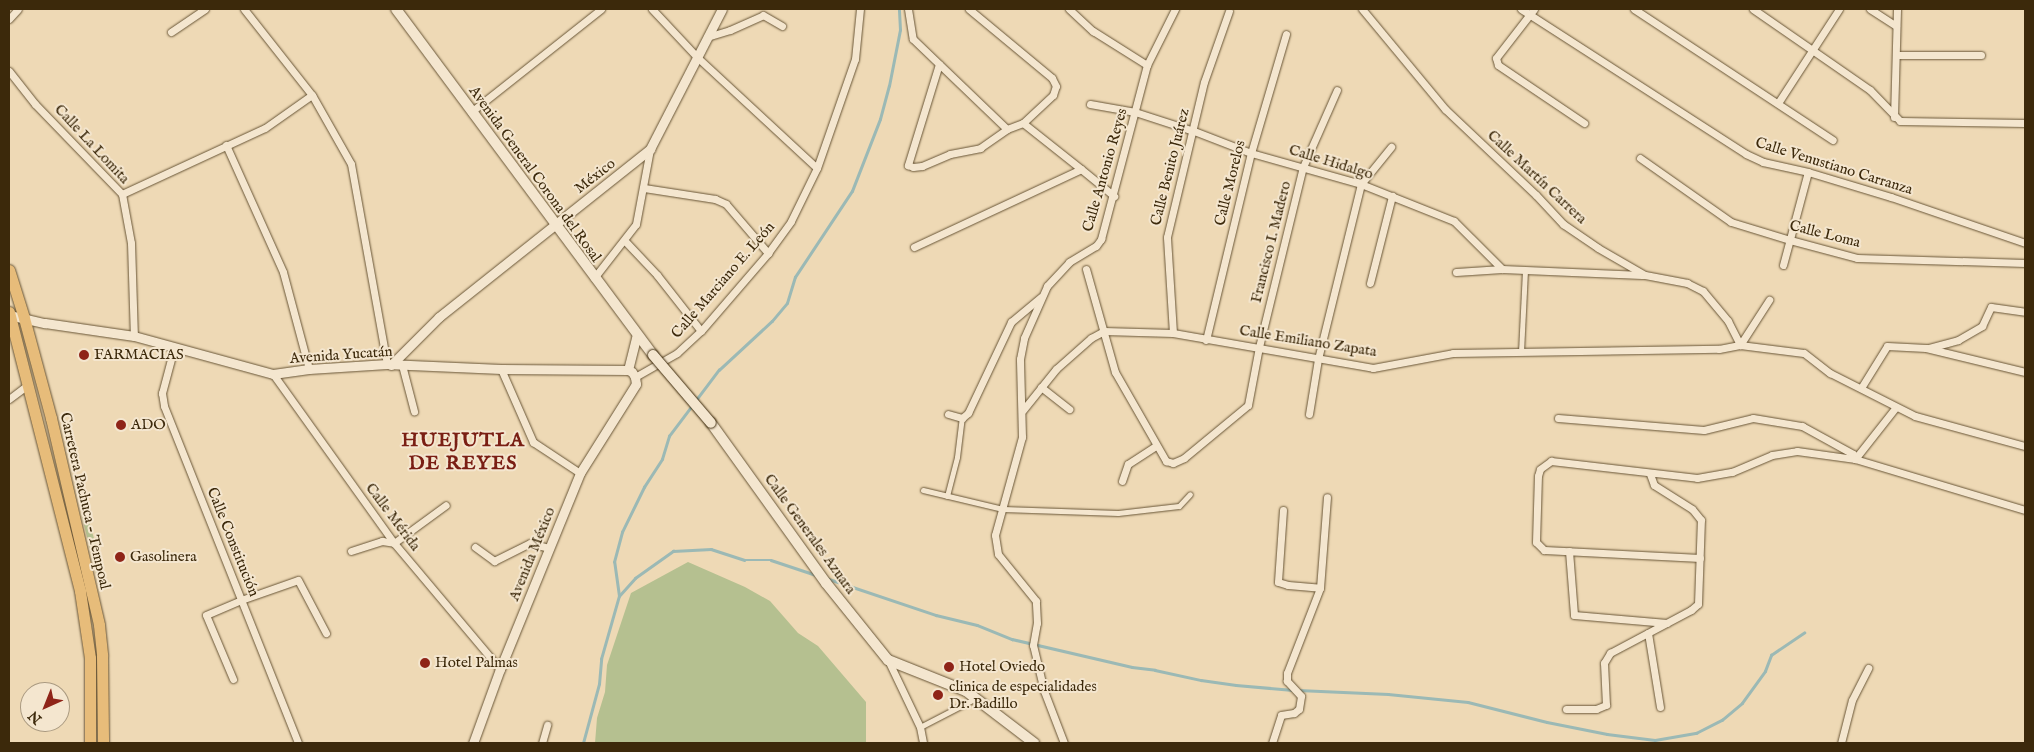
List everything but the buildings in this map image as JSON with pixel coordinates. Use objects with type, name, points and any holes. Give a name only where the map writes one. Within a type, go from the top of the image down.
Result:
[{"type":"main road","name":"Avenida General Corona del Rosal","points":[[396,9],[652,355]]},
{"type":"main road","name":"Carretera Pachuca - Tempoal","points":[[9,270],[50,414],[99,625],[102,656],[103,743]]},
{"type":"main road","name":"Carretera Pachuca - Tempoal","points":[[9,319],[78,583],[87,632],[91,705],[90,743]]},
{"type":"main road","name":"Calle Generales Azuara","points":[[652,355],[711,423],[826,583],[888,660]]},
{"type":"main road","points":[[35,417],[50,414]]},
{"type":"main road","points":[[888,660],[966,691],[1034,743]]},
{"type":"street","points":[[9,19],[18,9]]},
{"type":"street","points":[[171,32],[205,9]]},
{"type":"street","points":[[244,9],[312,95],[350,164],[389,365]]},
{"type":"street","points":[[471,112],[600,9]]},
{"type":"street","points":[[652,9],[697,57],[817,168]]},
{"type":"street","name":"México","points":[[389,365],[439,317],[650,150],[722,9]]},
{"type":"street","name":"Calle Marciano E. León","points":[[636,381],[677,353],[701,332],[768,253],[791,221],[817,168],[855,59],[860,9]]},
{"type":"street","points":[[908,9],[913,39],[1007,129]]},
{"type":"street","points":[[939,64],[908,165],[913,167],[922,166],[950,154],[980,148],[1007,129],[1022,123],[1053,95],[1056,86],[1052,78],[969,9]]},
{"type":"street","points":[[1069,9],[1093,31],[1147,65]]},
{"type":"street","name":"Calle Antonio Reyes","points":[[1064,743],[1044,691],[1033,645],[1037,623],[1036,601],[998,554],[995,535],[1022,437],[1023,410],[1020,359],[1024,338],[1047,286],[1069,262],[1096,246],[1101,239],[1114,196],[1147,65],[1175,9]]},
{"type":"street","name":"Calle Martín Carrera","points":[[1362,9],[1445,108],[1536,195],[1563,224],[1598,248],[1645,275],[1687,283],[1703,291],[1728,321],[1740,345]]},
{"type":"street","name":"Calle Venustiano Carranza","points":[[1521,9],[1532,12],[1746,154],[1763,162],[1808,172],[1891,197],[2025,244]]},
{"type":"street","points":[[1634,9],[1833,140]]},
{"type":"street","points":[[1753,9],[1870,90],[1894,117],[1900,121],[2025,123]]},
{"type":"street","points":[[1778,103],[1839,9]]},
{"type":"street","points":[[1870,9],[1896,26]]},
{"type":"street","points":[[1894,117],[1897,9]]},
{"type":"street","name":"Calle Benito Juárez","points":[[1173,333],[1167,237],[1204,82],[1229,11]]},
{"type":"street","points":[[1532,12],[1496,58],[1498,65],[1584,123]]},
{"type":"street","points":[[707,37],[730,30],[763,15],[782,26]]},
{"type":"street","name":"Calle Morelos","points":[[1206,340],[1251,153],[1286,34]]},
{"type":"street","points":[[1897,55],[1981,55]]},
{"type":"street","name":"Calle La Lomita","points":[[9,71],[35,104],[122,194],[130,243],[134,336]]},
{"type":"street","name":"Francisco I. Madero","points":[[1156,446],[1166,461],[1174,463],[1184,458],[1248,405],[1259,347],[1303,167],[1337,90]]},
{"type":"street","points":[[122,194],[265,128],[312,95]]},
{"type":"street","name":"Calle Hidalgo","points":[[1090,104],[1135,112],[1194,130],[1251,153],[1361,184],[1392,196],[1454,221],[1502,269]]},
{"type":"street","points":[[1022,123],[1114,196]]},
{"type":"street","points":[[226,145],[283,272],[309,369]]},
{"type":"street","points":[[1309,414],[1318,359],[1361,184],[1391,147]]},
{"type":"street","points":[[594,278],[625,241],[636,224],[650,150]]},
{"type":"street","name":"Calle Loma","points":[[1640,158],[1731,222],[1790,240],[1857,258],[2025,262]]},
{"type":"street","points":[[914,247],[1081,169]]},
{"type":"street","points":[[1783,265],[1808,172]]},
{"type":"street","points":[[644,188],[715,199],[726,204],[768,253]]},
{"type":"street","points":[[1370,283],[1392,196]]},
{"type":"street","points":[[625,241],[657,275],[701,332]]},
{"type":"street","points":[[1086,269],[1114,372],[1156,446],[1128,464],[1122,481]]},
{"type":"street","points":[[1456,272],[1502,269],[1645,275]]},
{"type":"street","points":[[1521,352],[1525,270]]},
{"type":"street","points":[[947,496],[957,457],[962,418],[968,413],[1011,322],[1042,296]]},
{"type":"street","points":[[1740,345],[1769,300]]},
{"type":"street","points":[[1926,348],[1958,340],[1982,326],[1991,307],[2025,312]]},
{"type":"street","points":[[9,319],[25,322]]},
{"type":"street","name":"Avenida Yucatán","points":[[25,322],[45,323],[134,336],[273,374],[309,369],[389,365],[500,369],[628,370]]},
{"type":"street","points":[[1023,410],[1056,370],[1091,338],[1104,331]]},
{"type":"street","name":"Calle Emiliano Zapata","points":[[1104,331],[1173,333],[1373,368],[1453,353],[1719,350],[1740,345],[1804,353],[1830,373],[1915,416],[2025,446]]},
{"type":"street","points":[[636,381],[628,370],[638,335]]},
{"type":"street","points":[[1861,388],[1887,346],[1926,348],[2025,372]]},
{"type":"street","name":"Calle Constitución","points":[[174,348],[162,393],[164,406],[298,743]]},
{"type":"street","points":[[402,365],[414,411]]},
{"type":"street","points":[[500,369],[533,442],[580,473]]},
{"type":"street","name":"Calle Mérida","points":[[273,374],[394,543],[500,668]]},
{"type":"street","name":"Avenida México","points":[[473,743],[500,668],[580,473],[636,381]]},
{"type":"street","points":[[9,399],[26,386]]},
{"type":"street","points":[[1041,387],[1069,409]]},
{"type":"street","points":[[1855,459],[1896,407]]},
{"type":"street","points":[[948,414],[962,418]]},
{"type":"street","points":[[1558,418],[1704,430],[1753,418],[1802,426],[1853,454],[1855,459]]},
{"type":"street","points":[[1700,558],[1544,550],[1536,542],[1538,476],[1540,469],[1551,461],[1697,478],[1732,472],[1772,455],[1797,451],[1855,459],[2025,510]]},
{"type":"street","points":[[1566,709],[1596,709],[1606,705],[1604,663],[1610,653],[1667,623],[1698,604],[1701,520],[1692,509],[1654,485],[1650,474]]},
{"type":"street","points":[[923,490],[1003,509],[1118,514],[1179,506],[1190,494]]},
{"type":"street","points":[[1272,743],[1281,716],[1294,713],[1299,709],[1301,696],[1287,681],[1287,673],[1320,588],[1327,497]]},
{"type":"street","points":[[351,551],[382,542],[394,543],[446,505]]},
{"type":"street","points":[[1283,510],[1278,582],[1288,585],[1320,588]]},
{"type":"street","points":[[475,547],[494,562],[530,543],[549,548]]},
{"type":"street","points":[[1569,551],[1574,615],[1667,623]]},
{"type":"street","points":[[233,679],[206,615],[241,600],[298,580],[326,633]]},
{"type":"street","points":[[1648,633],[1660,707]]},
{"type":"street","name":"Calle Generales Azuara","points":[[888,660],[920,727],[923,743]]},
{"type":"street","points":[[1841,743],[1852,700],[1868,668]]},
{"type":"street","points":[[920,727],[974,699]]},
{"type":"street","points":[[542,743],[547,725]]},
{"type":"green space","points":[[82,517],[89,522],[102,564],[103,572],[98,581]]},
{"type":"green space","points":[[688,562],[745,587],[770,601],[798,633],[818,646],[866,702],[866,743],[595,743],[597,718],[605,692],[607,665],[631,593]]},
{"type":"waterway","points":[[696,400],[719,370],[772,321],[787,303],[795,277],[852,191],[880,119],[889,86],[900,30],[899,9]]},
{"type":"waterway","points":[[583,743],[599,684],[601,659],[619,596],[614,562],[622,532],[644,487],[662,459],[669,436],[693,404]]},
{"type":"waterway","points":[[619,596],[635,578],[673,551],[711,549],[744,560],[771,560],[816,575]]},
{"type":"waterway","points":[[826,578],[936,615],[977,625],[1012,639],[1132,667],[1201,680],[1293,690]]},
{"type":"waterway","points":[[1298,690],[1388,694],[1468,702],[1547,722],[1607,734],[1655,740],[1696,733],[1722,720],[1742,703],[1765,671],[1771,655],[1804,633]]},
{"type":"place","name":"FARMACIAS","points":[[84,355]]},
{"type":"place","name":"ADO","points":[[121,425]]},
{"type":"place","name":"Gasolinera","points":[[120,557]]},
{"type":"place","name":"Hotel Palmas","points":[[425,663]]},
{"type":"place","name":"Hotel Oviedo","points":[[949,667]]},
{"type":"place","name":"clinica de especialidades Dr. Badillo","points":[[938,695]]},
{"type":"district","name":"HUEJUTLA DE REYES","points":[[463,452]]}]
